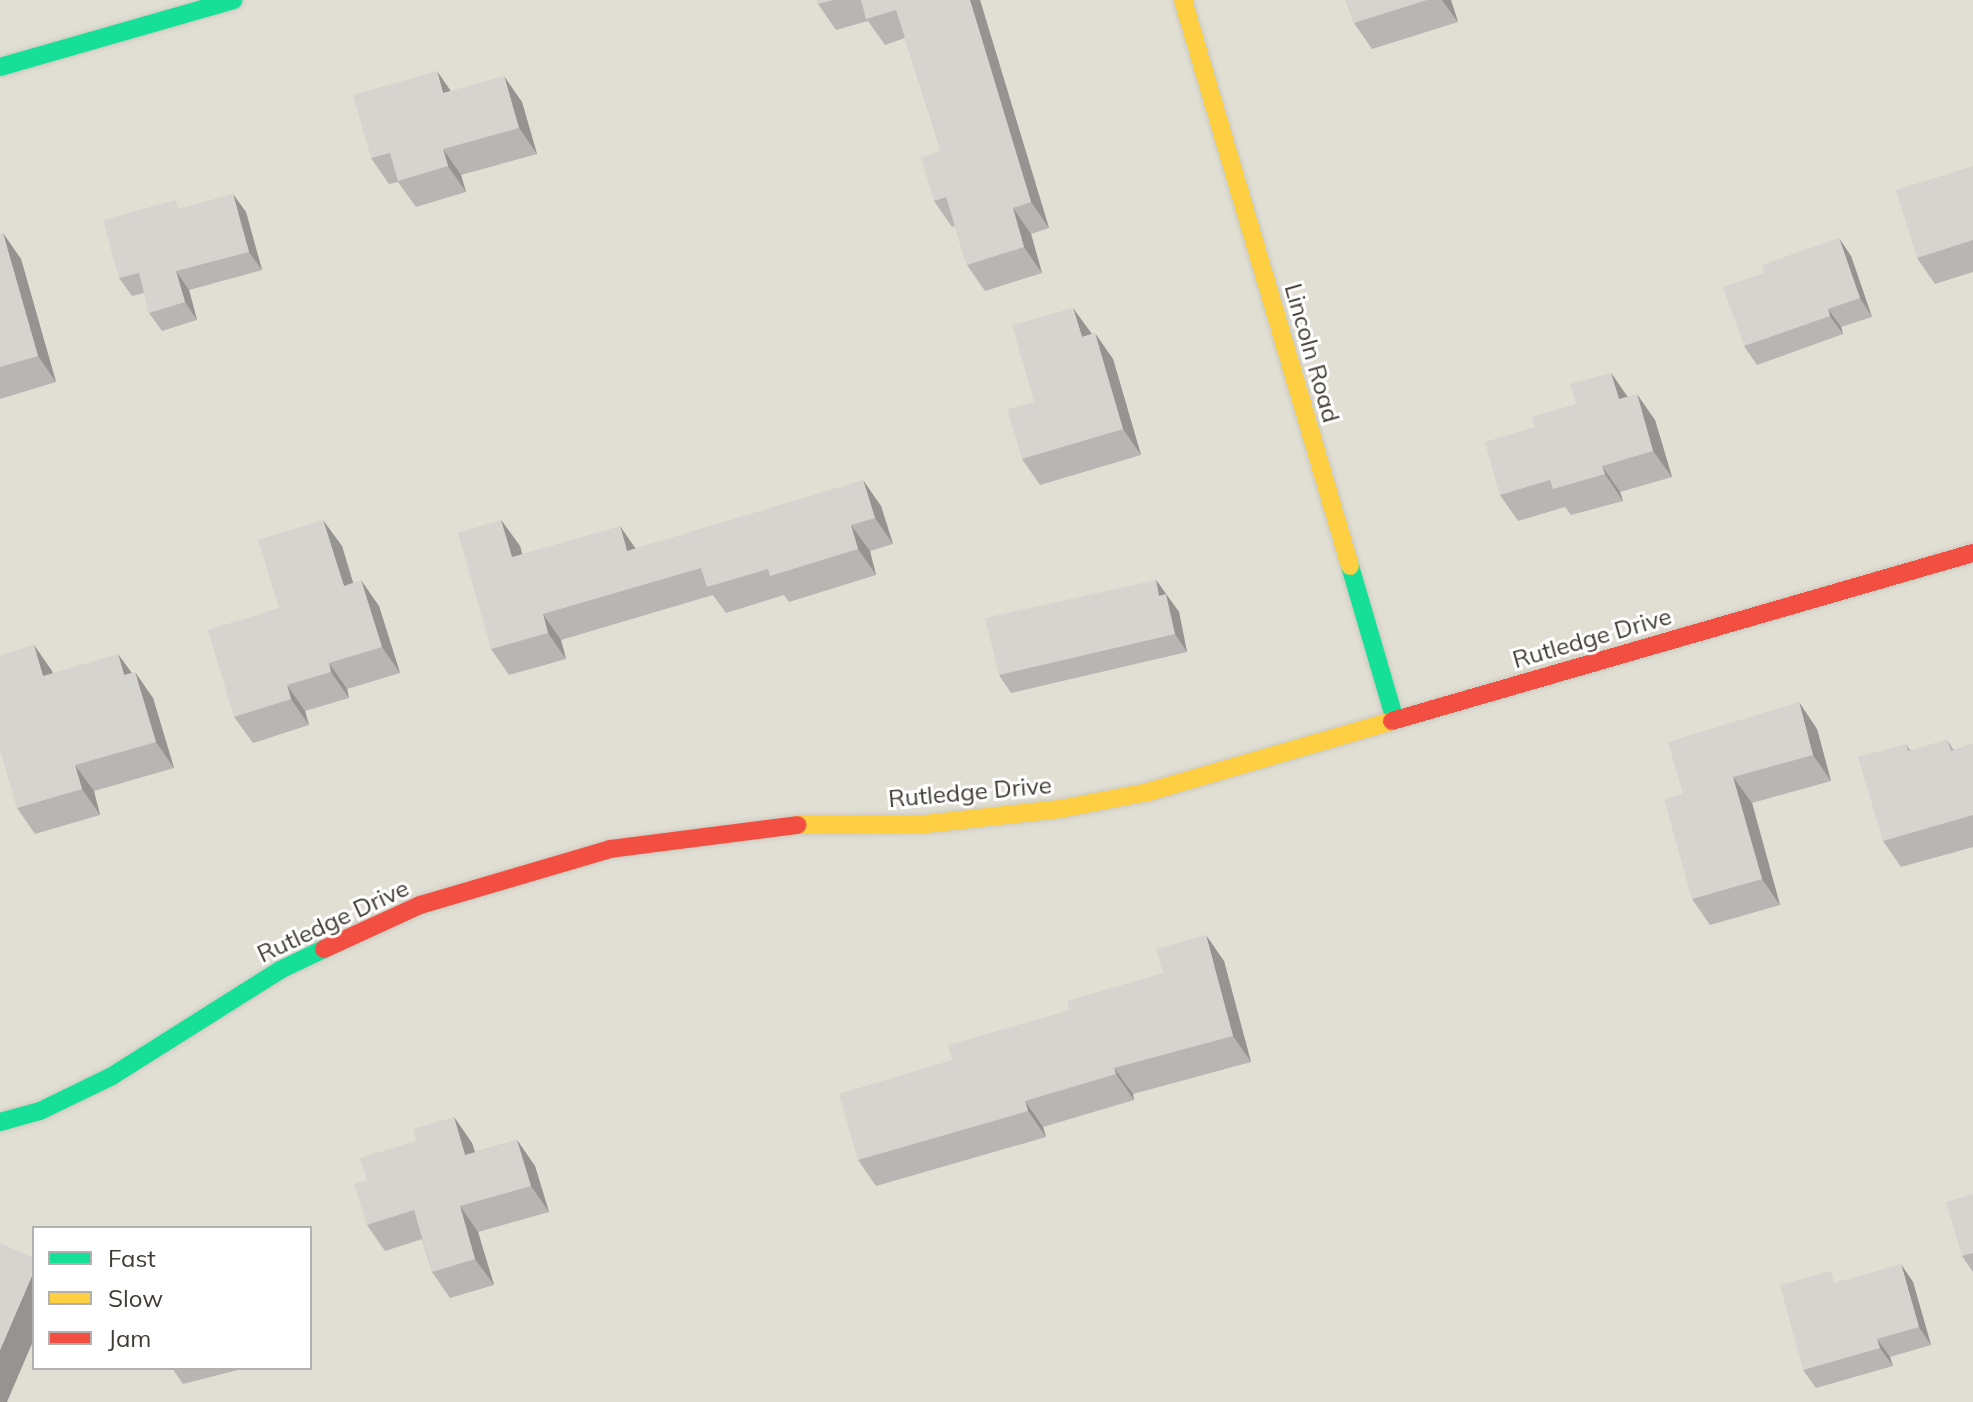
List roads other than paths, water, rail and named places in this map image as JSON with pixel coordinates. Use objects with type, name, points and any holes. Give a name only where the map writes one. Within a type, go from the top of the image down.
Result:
[{"type":"street","points":[[0,67],[234,0]]},
{"type":"street","name":"Lincoln Road","points":[[1183,0],[1395,720]]},
{"type":"street","name":"Rutledge Drive","points":[[0,1122],[40,1111],[112,1076],[280,970],[420,905],[482,884],[610,849],[675,838],[806,824],[926,824],[1060,809],[1170,787],[1973,553]]}]
